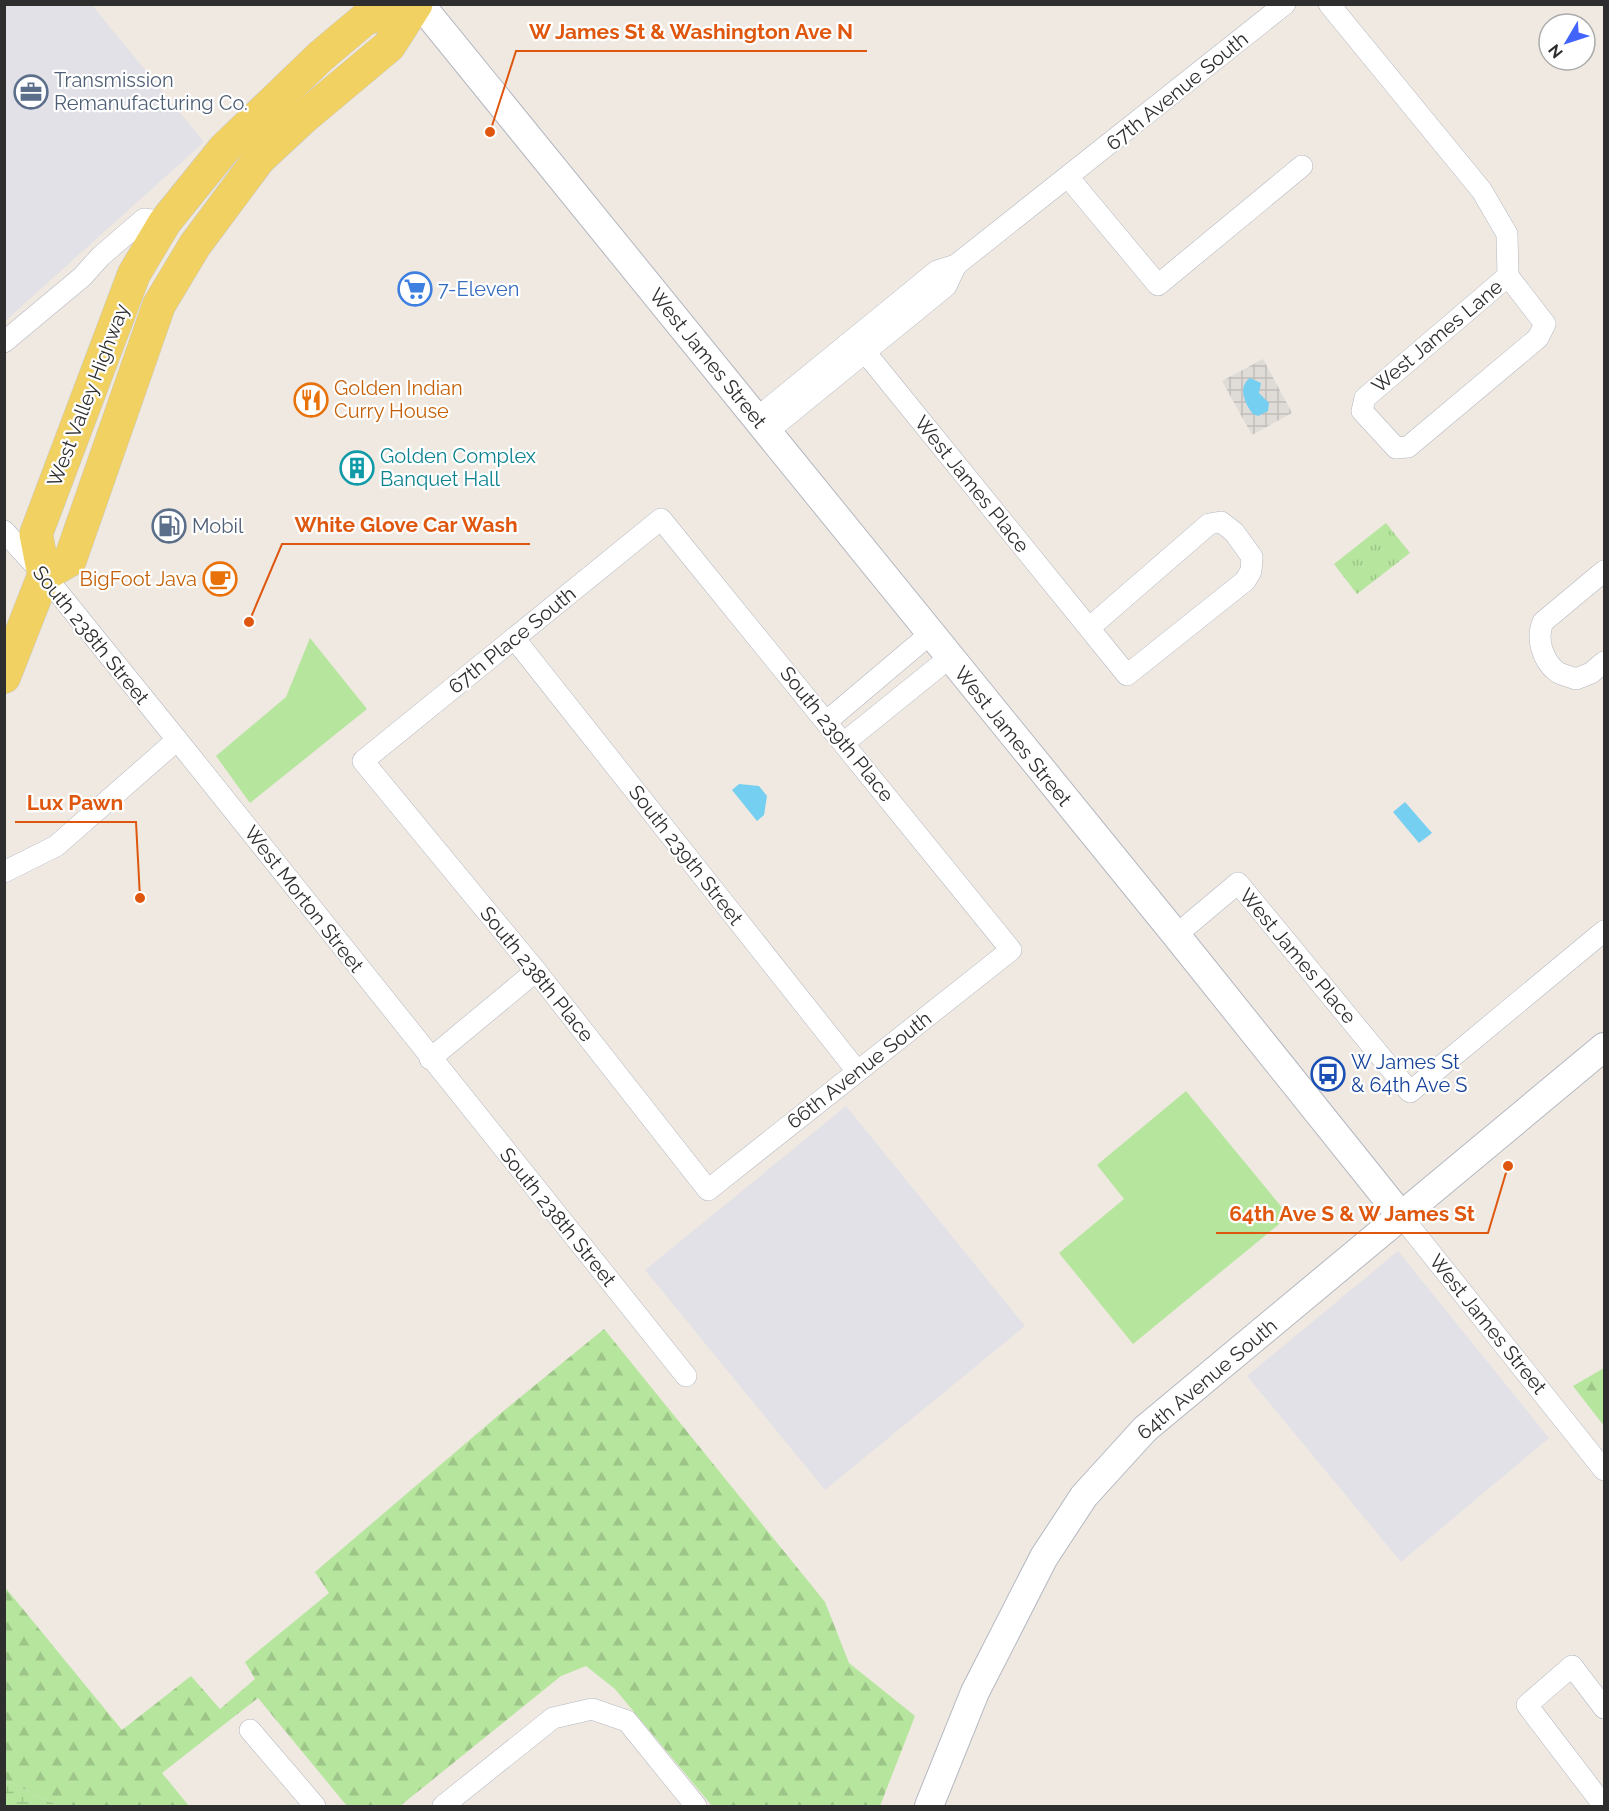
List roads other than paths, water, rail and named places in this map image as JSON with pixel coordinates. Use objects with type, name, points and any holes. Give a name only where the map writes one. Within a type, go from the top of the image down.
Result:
[{"type":"main road","name":"West Valley Highway","points":[[410,4],[365,19],[321,56],[224,149],[165,222],[134,274],[36,534],[44,575],[70,560],[159,305],[195,245],[259,159],[303,118],[389,46],[418,4]]},
{"type":"main road","points":[[4,677],[44,575]]},
{"type":"street","name":"West James Street","points":[[418,4],[1176,935],[1605,1470]]},
{"type":"street","name":"67th Avenue South","points":[[1068,177],[1285,4]]},
{"type":"street","name":"West James Lane","points":[[1329,4],[1482,191],[1507,234],[1508,276],[1545,324],[1538,338],[1408,447],[1396,448],[1362,411],[1365,398],[1508,276]]},
{"type":"street","points":[[762,425],[860,346],[946,286],[956,266],[1068,177],[1158,285],[1302,166]]},
{"type":"street","points":[[4,342],[82,277],[101,256],[144,219],[165,222]]},
{"type":"street","name":"West James Place","points":[[860,346],[1127,675],[1245,581],[1251,571],[1252,557],[1234,532],[1221,522],[1209,524],[1089,628]]},
{"type":"street","name":"67th Place South","points":[[363,761],[661,519]]},
{"type":"street","name":"South 239th Place","points":[[661,519],[845,742],[1011,950]]},
{"type":"street","name":"South 238th Street","points":[[4,531],[44,575],[177,740]]},
{"type":"street","points":[[1605,571],[1543,622],[1538,634],[1543,653],[1557,672],[1576,679],[1591,673],[1605,662]]},
{"type":"street","points":[[826,721],[930,634]]},
{"type":"street","name":"South 239th Street","points":[[514,638],[857,1071]]},
{"type":"street","points":[[845,742],[949,658]]},
{"type":"street","points":[[4,872],[44,854],[177,740]]},
{"type":"street","name":"West Morton Street","points":[[177,740],[430,1059]]},
{"type":"street","name":"South 238th Place","points":[[363,761],[536,971],[708,1190]]},
{"type":"street","name":"West James Place","points":[[1176,935],[1238,883],[1410,1092],[1605,931]]},
{"type":"street","name":"66th Avenue South","points":[[708,1190],[1011,950]]},
{"type":"street","points":[[430,1059],[536,971]]},
{"type":"street","name":"64th Avenue South","points":[[929,1806],[975,1692],[1044,1557],[1084,1496],[1145,1430],[1605,1047]]},
{"type":"street","name":"South 238th Street","points":[[430,1059],[686,1376]]},
{"type":"street","points":[[1602,1797],[1527,1705],[1572,1666],[1605,1708]]},
{"type":"street","points":[[443,1806],[553,1718],[592,1709],[627,1721],[696,1806]]},
{"type":"street","points":[[250,1730],[315,1806]]},
{"type":"water","points":[[1250,378],[1261,383],[1259,393],[1269,403],[1268,411],[1258,416],[1253,414],[1245,401],[1244,386]]},
{"type":"water","points":[[739,784],[759,786],[767,796],[764,815],[757,821],[732,790]]},
{"type":"water","points":[[1405,802],[1432,833],[1419,843],[1393,812]]},
{"type":"place","name":"Transmission Remanufacturing Co.","points":[[31,92]]},
{"type":"place","name":"W James St & Washington Ave N","points":[[490,132]]},
{"type":"place","name":"7-Eleven","points":[[415,289]]},
{"type":"place","name":"Golden Indian Curry House","points":[[311,400]]},
{"type":"place","name":"Golden Complex Banquet Hall","points":[[357,468]]},
{"type":"place","name":"Mobil","points":[[169,526]]},
{"type":"place","name":"BigFoot Java","points":[[220,579]]},
{"type":"place","name":"White Glove Car Wash","points":[[249,622]]},
{"type":"place","name":"Lux Pawn","points":[[140,898]]},
{"type":"place","name":"W James St & 64th Ave S","points":[[1328,1074]]},
{"type":"place","name":"64th Ave S & W James St","points":[[1508,1166]]}]
